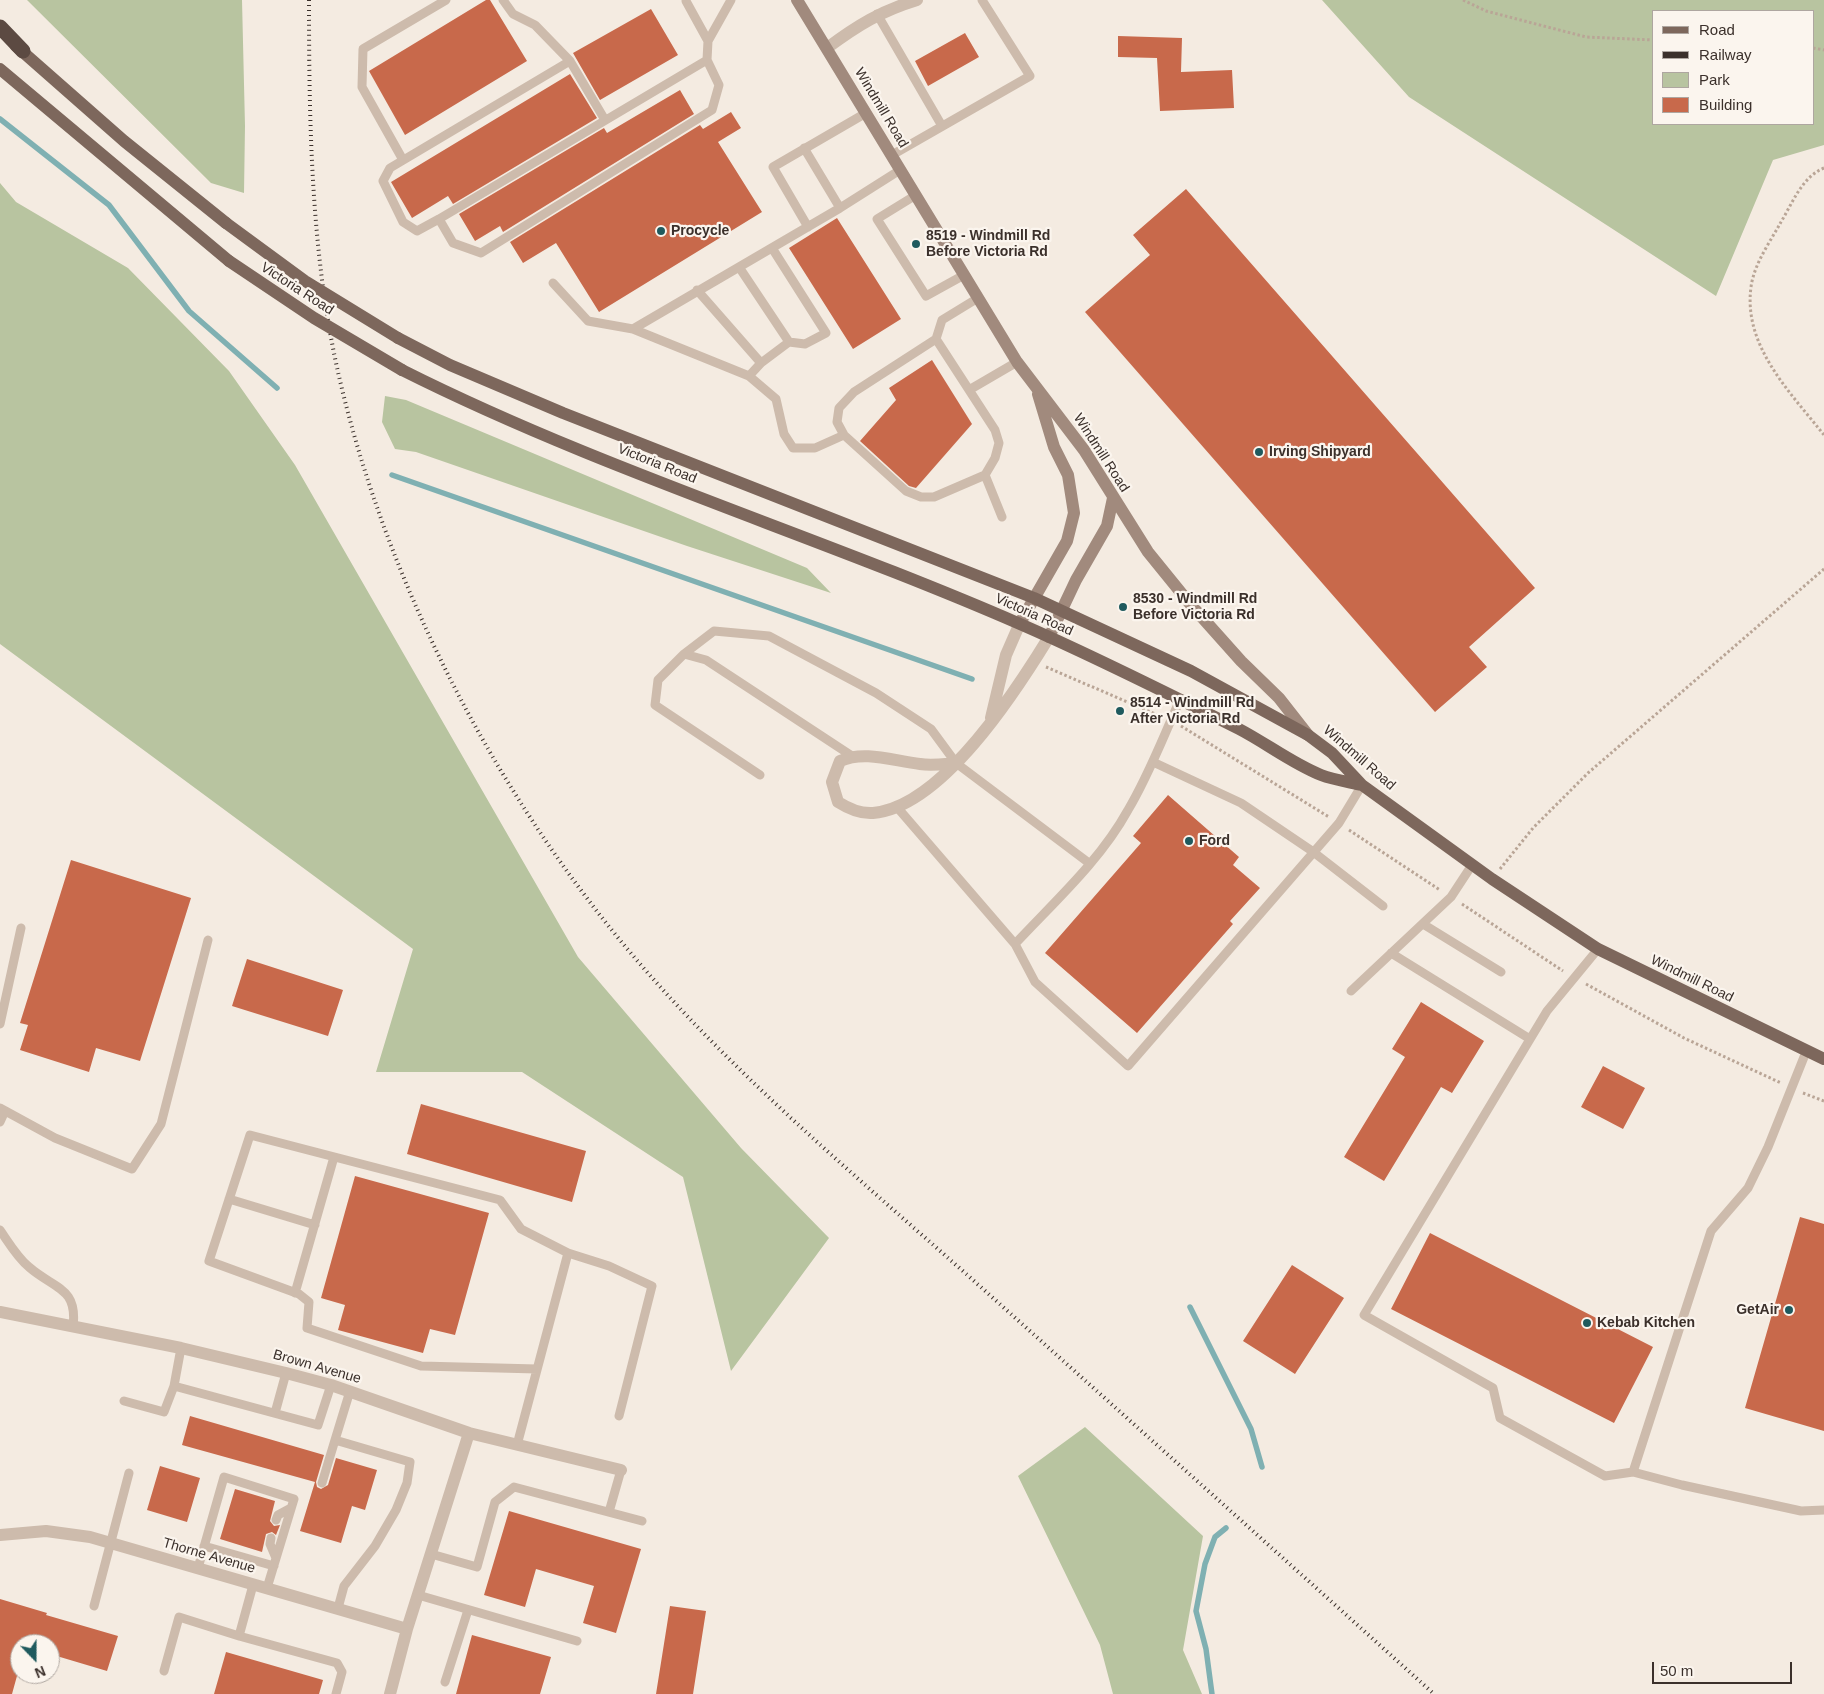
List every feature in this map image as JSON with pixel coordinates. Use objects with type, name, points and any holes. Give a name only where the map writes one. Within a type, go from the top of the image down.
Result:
[{"type":"highway","points":[[0,27],[23,51]]},
{"type":"main road","name":"Windmill Road","points":[[797,0],[1017,362],[1084,450],[1148,552],[1191,605],[1240,660],[1279,698],[1308,734],[1332,753],[1362,785],[1492,879],[1598,949],[1806,1052],[1824,1059]]},
{"type":"main road","name":"Victoria Road","points":[[0,32],[124,141],[226,223],[305,282],[398,338],[450,365],[562,413],[1062,610],[1191,671],[1308,734]]},
{"type":"main road","name":"Victoria Road","points":[[0,69],[229,261],[314,318],[402,370],[445,392],[638,473],[888,569],[1020,624],[1251,735],[1322,775],[1362,785]]},
{"type":"main road","name":"Windmill Road","points":[[1020,624],[1067,541],[1074,513],[1068,475],[1054,447],[1035,384]]},
{"type":"main road","points":[[1049,637],[1076,580],[1107,526],[1113,498]]},
{"type":"street","points":[[827,48],[860,23],[893,4],[917,0]]},
{"type":"street","points":[[990,723],[1006,655],[1020,624]]},
{"type":"street","points":[[956,764],[922,764],[891,758],[852,756],[840,761],[832,782],[838,802],[854,812],[874,813],[905,804],[930,787],[956,764],[990,723],[1049,637]]},
{"type":"street","name":"Brown Avenue","points":[[0,1312],[180,1348],[331,1384],[469,1433],[621,1470]]},
{"type":"street","points":[[391,1694],[407,1629],[469,1433]]},
{"type":"street","name":"Thorne Avenue","points":[[1,1532],[46,1531],[90,1537],[407,1629]]},
{"type":"lane","points":[[403,160],[362,87],[363,48],[446,0]]},
{"type":"lane","points":[[503,0],[513,14],[535,26],[570,61],[604,120]]},
{"type":"lane","points":[[439,219],[453,243],[481,253],[712,110],[719,84],[706,60],[708,41],[732,0]]},
{"type":"lane","points":[[892,155],[1030,76],[982,0]]},
{"type":"lane","points":[[686,1],[708,41]]},
{"type":"lane","points":[[877,14],[942,126]]},
{"type":"lane","points":[[570,61],[390,168],[383,181],[404,222],[417,231],[706,60]]},
{"type":"lane","points":[[808,227],[773,168],[866,113]]},
{"type":"lane","points":[[804,148],[840,208]]},
{"type":"lane","points":[[633,329],[840,208],[900,170]]},
{"type":"lane","points":[[916,195],[878,219],[926,296],[964,275]]},
{"type":"lane","points":[[749,376],[761,363],[789,342],[806,344],[826,333],[772,248]]},
{"type":"lane","points":[[739,267],[789,342]]},
{"type":"lane","points":[[553,283],[588,321],[633,329],[749,376],[776,399],[784,434],[793,448],[815,448],[844,435]]},
{"type":"lane","points":[[697,290],[761,363]]},
{"type":"lane","points":[[936,339],[995,430],[999,443],[995,458],[985,475],[934,497],[921,497],[906,491],[844,435],[837,422],[839,408],[854,392],[936,339],[942,320],[978,298]]},
{"type":"lane","points":[[969,390],[1017,362]]},
{"type":"lane","points":[[985,475],[1002,517]]},
{"type":"lane","points":[[760,775],[655,705],[658,680],[684,654],[714,631],[769,636],[876,693],[931,729],[956,764],[1089,863]]},
{"type":"lane","points":[[684,654],[706,660],[852,756]]},
{"type":"lane","points":[[1015,944],[1101,851],[1128,812],[1153,762],[1180,700]]},
{"type":"lane","points":[[1153,762],[1242,803],[1312,851],[1383,906]]},
{"type":"lane","points":[[896,806],[1015,944],[1035,982],[1128,1066],[1312,851],[1339,823],[1362,785]]},
{"type":"lane","points":[[1351,991],[1451,897],[1472,865]]},
{"type":"lane","points":[[1423,924],[1501,972]]},
{"type":"lane","points":[[0,1024],[21,928]]},
{"type":"lane","points":[[0,1122],[2,1110],[55,1138],[132,1169],[161,1124],[208,940]]},
{"type":"lane","points":[[1598,949],[1547,1011],[1364,1315],[1493,1388],[1500,1418],[1605,1476],[1633,1472],[1682,1485],[1801,1511],[1824,1510]]},
{"type":"lane","points":[[1392,953],[1530,1039]]},
{"type":"lane","points":[[1633,1472],[1711,1231],[1748,1188],[1768,1147],[1806,1052]]},
{"type":"lane","points":[[537,1369],[421,1366],[307,1328],[309,1302],[295,1293],[209,1261],[250,1135],[500,1200],[521,1229],[568,1253],[609,1266],[652,1286],[619,1416]]},
{"type":"lane","points":[[295,1293],[334,1157]]},
{"type":"lane","points":[[229,1199],[315,1225]]},
{"type":"lane","points":[[0,1230],[12,1250],[29,1267],[68,1294],[75,1311],[73,1327]]},
{"type":"lane","points":[[517,1444],[568,1253]]},
{"type":"lane","points":[[124,1401],[164,1412],[174,1386],[180,1348]]},
{"type":"lane","points":[[275,1413],[286,1373]]},
{"type":"lane","points":[[174,1386],[318,1425],[331,1384]]},
{"type":"lane","points":[[322,1483],[350,1391]]},
{"type":"lane","points":[[335,1440],[410,1462],[407,1483],[396,1510],[375,1546],[344,1586],[338,1608]]},
{"type":"lane","points":[[608,1512],[621,1470]]},
{"type":"lane","points":[[94,1606],[129,1473]]},
{"type":"lane","points":[[198,1568],[224,1477],[294,1499],[267,1588]]},
{"type":"lane","points":[[431,1554],[477,1567],[495,1502],[514,1487],[642,1521]]},
{"type":"lane","points":[[276,1520],[278,1516],[291,1508]]},
{"type":"lane","points":[[272,1538],[270,1544],[275,1562]]},
{"type":"lane","points":[[204,1546],[275,1562]]},
{"type":"lane","points":[[239,1636],[253,1584]]},
{"type":"lane","points":[[418,1595],[578,1641]]},
{"type":"lane","points":[[446,1682],[468,1610]]},
{"type":"lane","points":[[164,1671],[179,1617],[337,1663],[342,1672],[336,1694]]},
{"type":"path","points":[[1463,0],[1486,11],[1586,37],[1652,40]]},
{"type":"path","points":[[1824,168],[1815,172],[1804,182],[1763,256],[1751,287],[1753,332],[1762,353],[1824,435]]},
{"type":"path","points":[[1492,879],[1533,828],[1588,773],[1824,569]]},
{"type":"path","points":[[1034,661],[1168,720]]},
{"type":"path","points":[[1177,724],[1339,823],[1574,978],[1684,1038],[1824,1101]]},
{"type":"green space","points":[[27,0],[242,0],[245,126],[244,193],[211,183]]},
{"type":"green space","points":[[1322,0],[1824,0],[1824,145],[1773,160],[1716,296],[1409,97]]},
{"type":"green space","points":[[0,183],[16,202],[128,268],[229,371],[295,465],[578,957],[741,1148],[829,1238],[731,1371],[683,1177],[522,1072],[376,1072],[413,949],[0,644]]},
{"type":"green space","points":[[385,396],[406,400],[807,568],[831,593],[687,546],[416,452],[395,449],[382,422]]},
{"type":"green space","points":[[1085,1427],[1203,1536],[1183,1650],[1202,1694],[1113,1694],[1100,1645],[1018,1476]]},
{"type":"building","points":[[486,0],[490,0],[527,61],[405,135],[369,71]]},
{"type":"building","points":[[651,9],[678,55],[600,100],[573,53]]},
{"type":"building","points":[[965,33],[979,57],[928,86],[915,61]]},
{"type":"building","points":[[1118,36],[1182,38],[1181,72],[1232,70],[1234,108],[1160,111],[1157,58],[1118,57]]},
{"type":"building","points":[[570,74],[597,118],[453,204],[448,196],[412,218],[391,182]]},
{"type":"building","points":[[680,90],[694,114],[503,232],[500,226],[475,241],[459,214],[604,128],[607,133]]},
{"type":"building","name":"Procycle","points":[[731,112],[741,128],[718,142],[762,212],[599,312],[556,243],[523,263],[510,242],[700,125],[703,129]]},
{"type":"building","name":"Irving Shipyard","points":[[1186,189],[1535,588],[1469,647],[1487,667],[1435,712],[1085,312],[1150,255],[1133,235]]},
{"type":"building","points":[[837,218],[901,319],[853,349],[789,248]]},
{"type":"building","points":[[932,360],[972,424],[916,488],[909,486],[860,441],[896,400],[889,388]]},
{"type":"building","points":[[1168,795],[1239,857],[1233,865],[1260,888],[1230,921],[1233,924],[1137,1033],[1045,953],[1141,843],[1133,836]]},
{"type":"building","points":[[71,860],[191,898],[140,1061],[96,1048],[89,1072],[20,1050],[28,1025],[20,1023]]},
{"type":"building","points":[[247,959],[343,990],[328,1036],[232,1006]]},
{"type":"building","points":[[1421,1002],[1484,1041],[1452,1093],[1441,1087],[1384,1181],[1344,1157],[1405,1057],[1392,1049]]},
{"type":"building","points":[[1603,1066],[1645,1088],[1623,1129],[1581,1107]]},
{"type":"building","points":[[421,1104],[586,1151],[572,1202],[407,1154]]},
{"type":"building","points":[[355,1176],[489,1213],[455,1335],[430,1329],[423,1353],[338,1330],[345,1305],[321,1298]]},
{"type":"building","points":[[1800,1217],[1824,1224],[1824,1431],[1745,1408]]},
{"type":"building","points":[[1430,1233],[1653,1347],[1614,1423],[1391,1309]]},
{"type":"building","points":[[1292,1265],[1344,1298],[1295,1374],[1243,1341]]},
{"type":"building","points":[[190,1416],[324,1455],[316,1482],[317,1487],[321,1489],[328,1485],[336,1458],[377,1470],[365,1510],[352,1506],[341,1543],[300,1531],[315,1482],[182,1445]]},
{"type":"building","points":[[160,1466],[200,1478],[187,1522],[147,1510]]},
{"type":"building","points":[[235,1489],[275,1501],[270,1521],[274,1526],[280,1525],[276,1535],[272,1532],[266,1534],[262,1552],[220,1539]]},
{"type":"building","points":[[509,1511],[641,1549],[616,1633],[583,1623],[594,1586],[536,1569],[525,1607],[484,1595]]},
{"type":"building","points":[[0,1599],[47,1613],[46,1615],[118,1636],[107,1671],[60,1657],[60,1634],[10,1634],[10,1684],[15,1684],[12,1694],[0,1694]]},
{"type":"building","points":[[670,1606],[706,1611],[693,1694],[656,1694]]},
{"type":"building","points":[[472,1635],[551,1657],[540,1694],[456,1694]]},
{"type":"building","points":[[226,1652],[323,1680],[319,1694],[214,1694]]},
{"type":"waterway","points":[[0,119],[109,205],[189,311],[277,388]]},
{"type":"waterway","points":[[392,475],[972,679]]},
{"type":"waterway","points":[[1190,1307],[1251,1429],[1262,1467]]},
{"type":"waterway","points":[[1212,1694],[1206,1649],[1196,1611],[1205,1564],[1215,1537],[1226,1528]]},
{"type":"railway","points":[[309,0],[313,187],[322,280],[338,372],[360,454],[388,536],[421,617],[459,696],[502,772],[549,846],[600,916],[655,981],[769,1098],[1434,1694]]},
{"type":"place","name":"Procycle","points":[[661,231]]},
{"type":"place","name":"8519 - Windmill Rd Before Victoria Rd","points":[[916,244]]},
{"type":"place","name":"Irving Shipyard","points":[[1259,452]]},
{"type":"place","name":"8530 - Windmill Rd Before Victoria Rd","points":[[1123,607]]},
{"type":"place","name":"8514 - Windmill Rd After Victoria Rd","points":[[1120,711]]},
{"type":"place","name":"Ford","points":[[1189,841]]},
{"type":"place","name":"GetAir","points":[[1789,1310]]},
{"type":"place","name":"Kebab Kitchen","points":[[1587,1323]]}]
